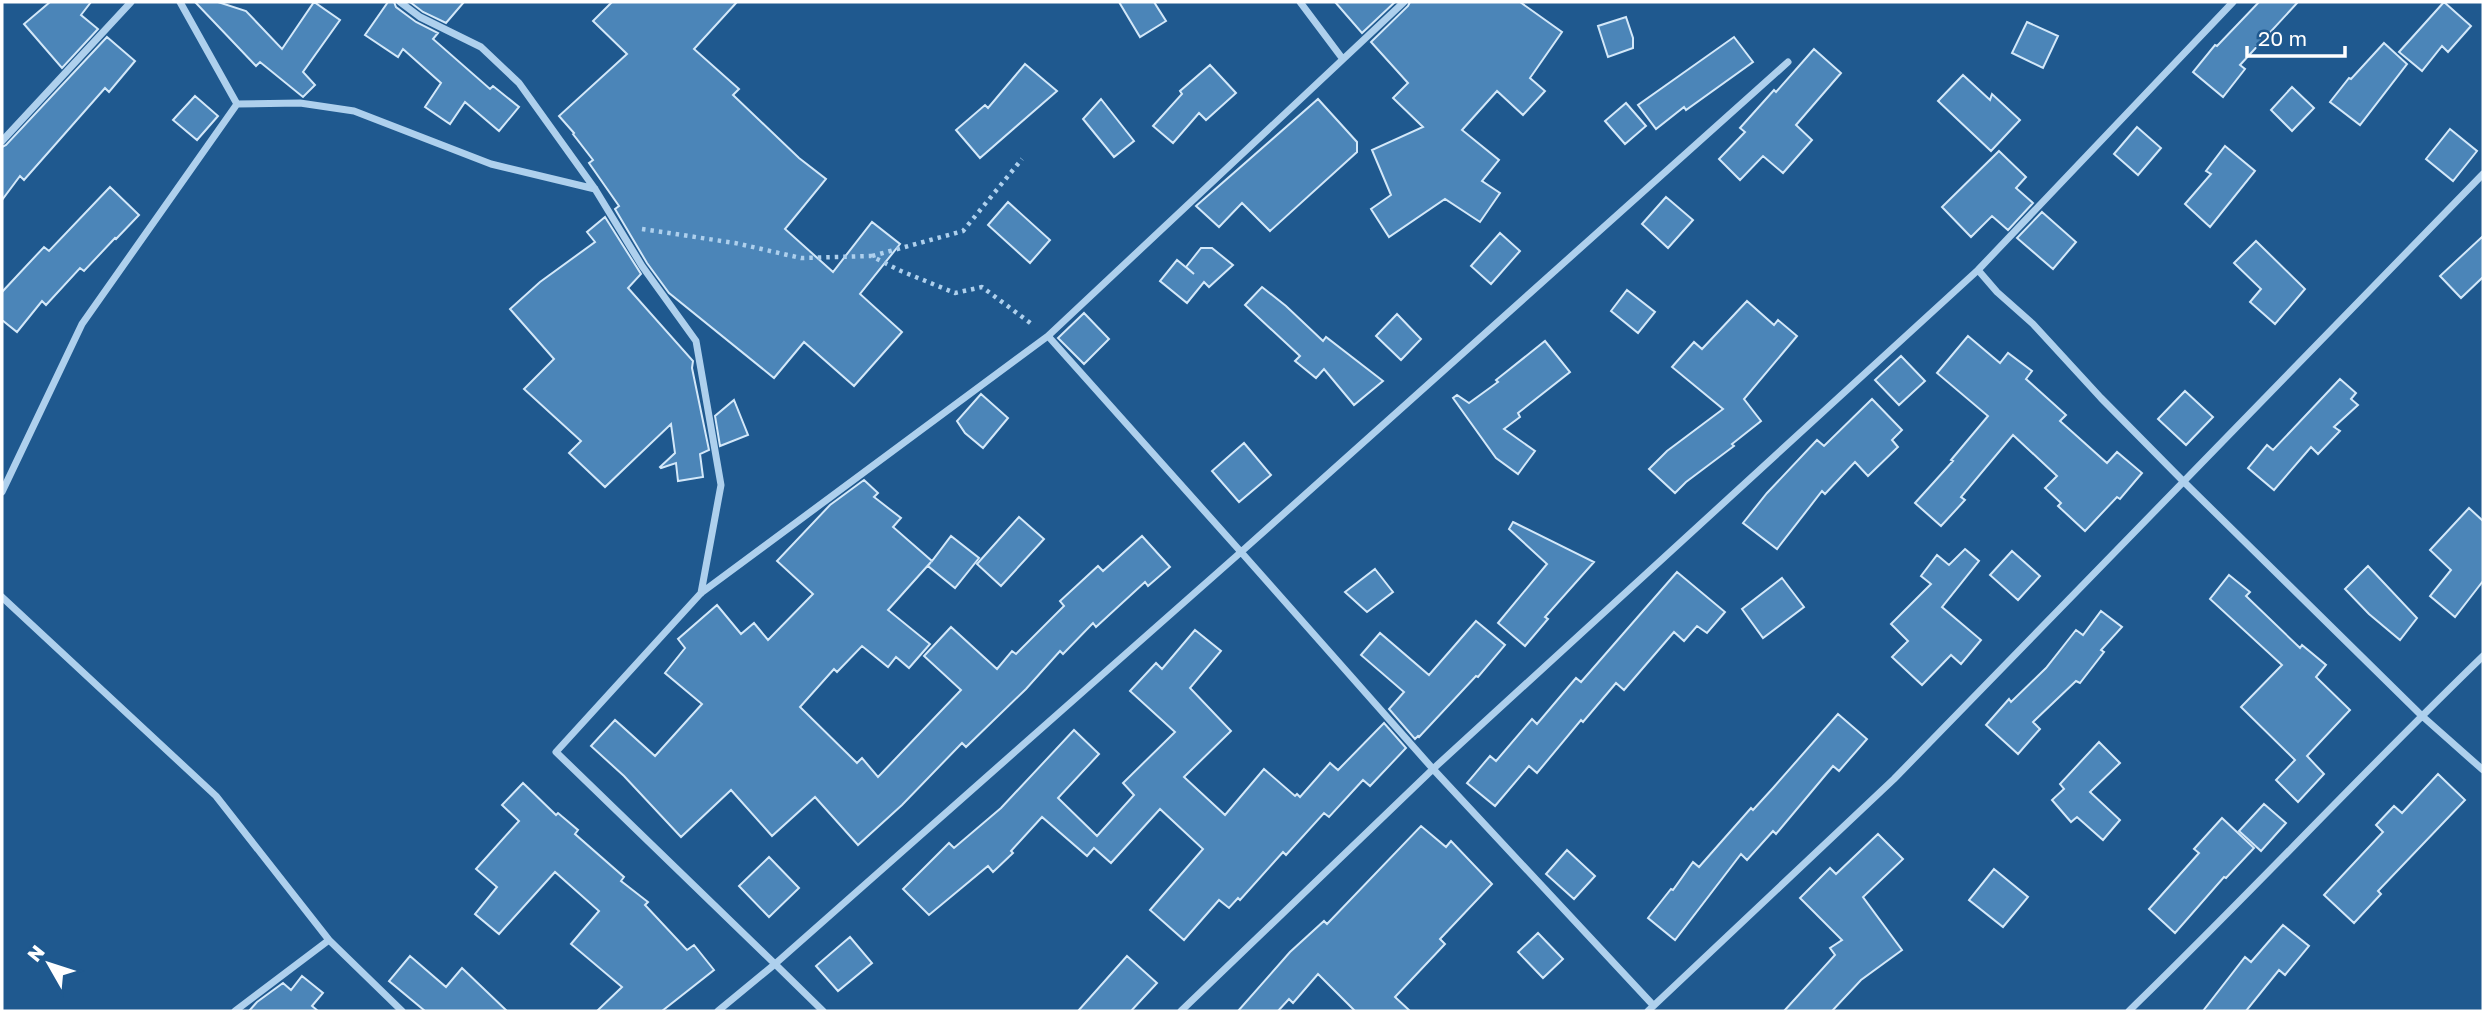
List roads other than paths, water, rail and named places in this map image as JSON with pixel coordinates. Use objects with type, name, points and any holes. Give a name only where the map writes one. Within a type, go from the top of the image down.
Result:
[{"type":"street","points":[[2,141],[131,2]]},
{"type":"street","points":[[180,2],[237,104]]},
{"type":"street","points":[[400,2],[420,17],[481,47],[519,83],[595,189],[642,266],[696,341],[721,485],[701,593]]},
{"type":"street","points":[[1300,2],[1342,58]]},
{"type":"street","points":[[823,1011],[556,752],[701,593],[1048,336],[1404,2]]},
{"type":"street","points":[[1181,1011],[1433,769],[1978,270],[2233,2]]},
{"type":"street","points":[[718,1011],[775,964],[1241,552],[1788,62]]},
{"type":"street","points":[[237,104],[300,103],[354,111],[491,164],[595,189]]},
{"type":"street","points":[[2,492],[82,324],[237,104]]},
{"type":"street","points":[[1048,336],[1433,769],[1651,1008],[1894,779],[2483,174]]},
{"type":"street","points":[[1978,270],[2184,482],[2421,715],[2483,770]]},
{"type":"street","points":[[2,597],[216,796],[329,940],[402,1011]]},
{"type":"street","points":[[2129,1011],[2421,715],[2483,656]]},
{"type":"street","points":[[235,1011],[329,940]]}]
